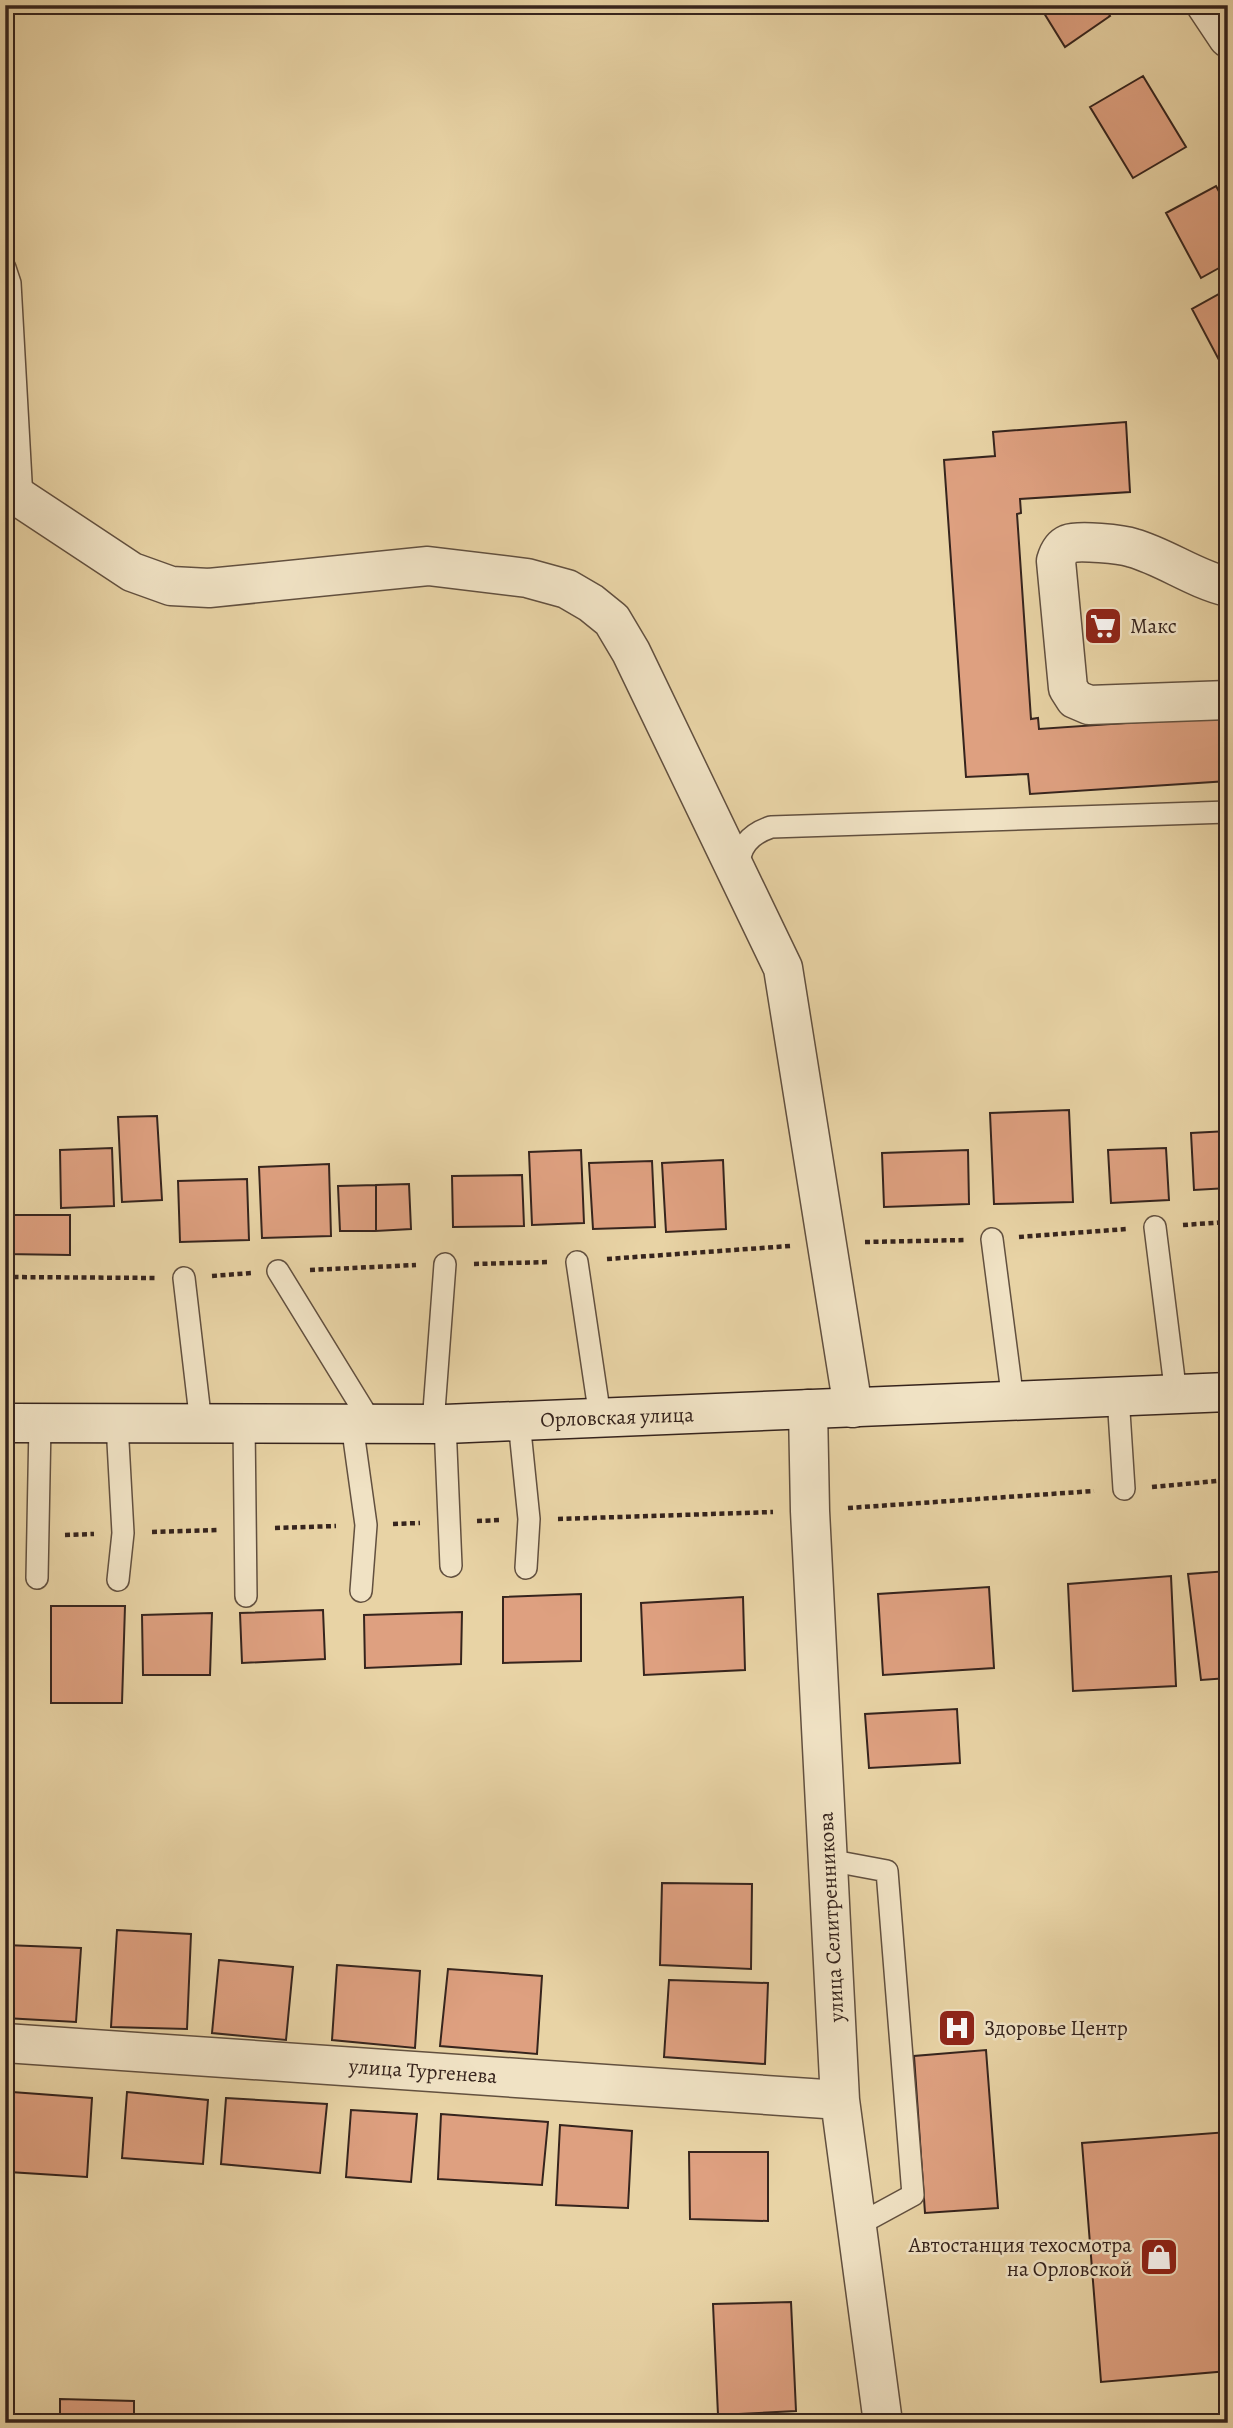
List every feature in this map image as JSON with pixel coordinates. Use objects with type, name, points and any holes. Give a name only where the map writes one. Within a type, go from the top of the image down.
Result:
[{"type":"street","points":[[1206,5],[1228,38]]},
{"type":"street","points":[[14,494],[132,572],[171,586],[209,588],[428,566],[527,578],[567,589],[612,620],[631,652],[783,968],[853,1408]]},
{"type":"street","points":[[1228,587],[1124,546],[1074,542],[1064,546],[1056,561],[1068,688],[1074,699],[1089,705],[1228,700]]},
{"type":"street","name":"Орловская улица","points":[[23,1423],[439,1424],[1228,1392]]},
{"type":"street","name":"улица Селитренникова","points":[[808,1409],[810,1511],[840,2099],[883,2423]]},
{"type":"street","name":"улица Тургенева","points":[[5,2043],[840,2099]]},
{"type":"lane","points":[[5,268],[10,283],[14,494]]},
{"type":"lane","points":[[740,878],[739,861],[743,845],[758,832],[771,827],[1228,812]]},
{"type":"lane","points":[[1155,1227],[1176,1395]]},
{"type":"lane","points":[[992,1239],[1013,1401]]},
{"type":"lane","points":[[577,1262],[600,1418]]},
{"type":"lane","points":[[446,1264],[439,1424],[450,1522],[451,1566]]},
{"type":"lane","points":[[278,1271],[362,1424],[366,1525],[361,1591]]},
{"type":"lane","points":[[184,1278],[201,1424]]},
{"type":"lane","points":[[1118,1396],[1124,1489]]},
{"type":"lane","points":[[519,1421],[529,1520],[526,1568]]},
{"type":"lane","points":[[23,1423],[37,1536],[37,1578]]},
{"type":"lane","points":[[117,1424],[123,1533],[118,1580]]},
{"type":"lane","points":[[244,1424],[246,1595]]},
{"type":"lane","points":[[828,1860],[887,1871],[913,2195],[856,2226]]},
{"type":"path","points":[[827,1244],[992,1239],[1228,1222]]},
{"type":"path","points":[[37,1536],[810,1511],[1228,1480]]},
{"type":"building","points":[[1039,5],[1103,5],[1110,16],[1065,47]]},
{"type":"building","points":[[1143,76],[1186,147],[1133,178],[1090,107]]},
{"type":"building","points":[[1216,186],[1228,208],[1228,263],[1201,278],[1166,213]]},
{"type":"building","points":[[1228,289],[1228,355],[1219,360],[1192,309]]},
{"type":"building","points":[[1126,422],[1130,492],[1020,499],[1021,513],[1017,514],[1031,719],[1038,718],[1039,729],[1228,716],[1228,781],[1030,794],[1028,774],[966,777],[944,460],[995,456],[993,432]]},
{"type":"building","points":[[1069,1110],[1073,1202],[994,1204],[990,1113]]},
{"type":"building","points":[[157,1116],[162,1200],[122,1202],[118,1117]]},
{"type":"building","points":[[1228,1131],[1228,1188],[1194,1190],[1191,1133]]},
{"type":"building","points":[[112,1148],[114,1206],[61,1208],[60,1150]]},
{"type":"building","points":[[1166,1148],[1169,1200],[1111,1203],[1108,1150]]},
{"type":"building","points":[[581,1150],[584,1223],[532,1225],[529,1152]]},
{"type":"building","points":[[968,1150],[969,1204],[884,1207],[882,1153]]},
{"type":"building","points":[[723,1160],[726,1229],[666,1232],[662,1163]]},
{"type":"building","points":[[652,1161],[655,1227],[593,1229],[589,1163]]},
{"type":"building","points":[[329,1164],[331,1236],[262,1238],[259,1167]]},
{"type":"building","points":[[522,1175],[524,1226],[453,1227],[452,1176]]},
{"type":"building","points":[[247,1179],[249,1240],[180,1242],[178,1181]]},
{"type":"building","points":[[409,1184],[411,1229],[376,1231],[376,1185]]},
{"type":"building","points":[[376,1185],[376,1231],[340,1231],[338,1186]]},
{"type":"building","points":[[5,1215],[70,1215],[70,1255],[5,1254]]},
{"type":"building","points":[[1228,1571],[1228,1678],[1201,1680],[1188,1574]]},
{"type":"building","points":[[1171,1576],[1176,1686],[1073,1691],[1068,1584]]},
{"type":"building","points":[[989,1587],[994,1668],[883,1675],[878,1594]]},
{"type":"building","points":[[581,1594],[581,1661],[503,1663],[503,1597]]},
{"type":"building","points":[[743,1597],[745,1670],[644,1675],[641,1603]]},
{"type":"building","points":[[5,1599],[12,1599],[11,1696],[5,1696]]},
{"type":"building","points":[[51,1606],[125,1606],[122,1703],[51,1703]]},
{"type":"building","points":[[323,1610],[325,1659],[242,1663],[240,1613]]},
{"type":"building","points":[[462,1612],[461,1664],[365,1668],[364,1615]]},
{"type":"building","points":[[212,1613],[210,1675],[143,1675],[142,1615]]},
{"type":"building","points":[[957,1709],[960,1763],[869,1768],[865,1714]]},
{"type":"building","points":[[662,1883],[752,1884],[751,1969],[660,1965]]},
{"type":"building","points":[[117,1930],[191,1934],[187,2029],[111,2027]]},
{"type":"building","points":[[5,1945],[81,1948],[76,2022],[5,2018]]},
{"type":"building","points":[[219,1960],[293,1967],[286,2040],[212,2033]]},
{"type":"building","points":[[337,1965],[420,1971],[415,2048],[332,2040]]},
{"type":"building","points":[[448,1969],[542,1976],[537,2054],[440,2046]]},
{"type":"building","points":[[669,1980],[768,1983],[765,2064],[664,2057]]},
{"type":"building","points":[[986,2050],[998,2208],[925,2213],[914,2056]]},
{"type":"building","points":[[12,2092],[92,2098],[87,2177],[9,2172]]},
{"type":"building","points":[[127,2092],[208,2100],[203,2164],[122,2158]]},
{"type":"building","points":[[226,2098],[327,2104],[320,2173],[221,2164]]},
{"type":"building","points":[[351,2110],[417,2114],[411,2182],[346,2177]]},
{"type":"building","points":[[441,2114],[548,2122],[542,2185],[438,2179]]},
{"type":"building","points":[[560,2125],[632,2131],[628,2208],[556,2205]]},
{"type":"building","name":"Автостанция техосмотра на Орловской","points":[[1228,2132],[1228,2371],[1101,2382],[1082,2143]]},
{"type":"building","points":[[689,2152],[768,2152],[768,2221],[690,2219]]},
{"type":"building","points":[[791,2302],[796,2411],[718,2415],[713,2304]]},
{"type":"building","points":[[60,2399],[134,2401],[134,2423],[60,2423]]},
{"type":"place","name":"Макс","points":[[1103,626]]},
{"type":"place","name":"Здоровье Центр","points":[[957,2028]]},
{"type":"place","name":"Автостанция техосмотра на Орловской","points":[[1159,2257]]}]
